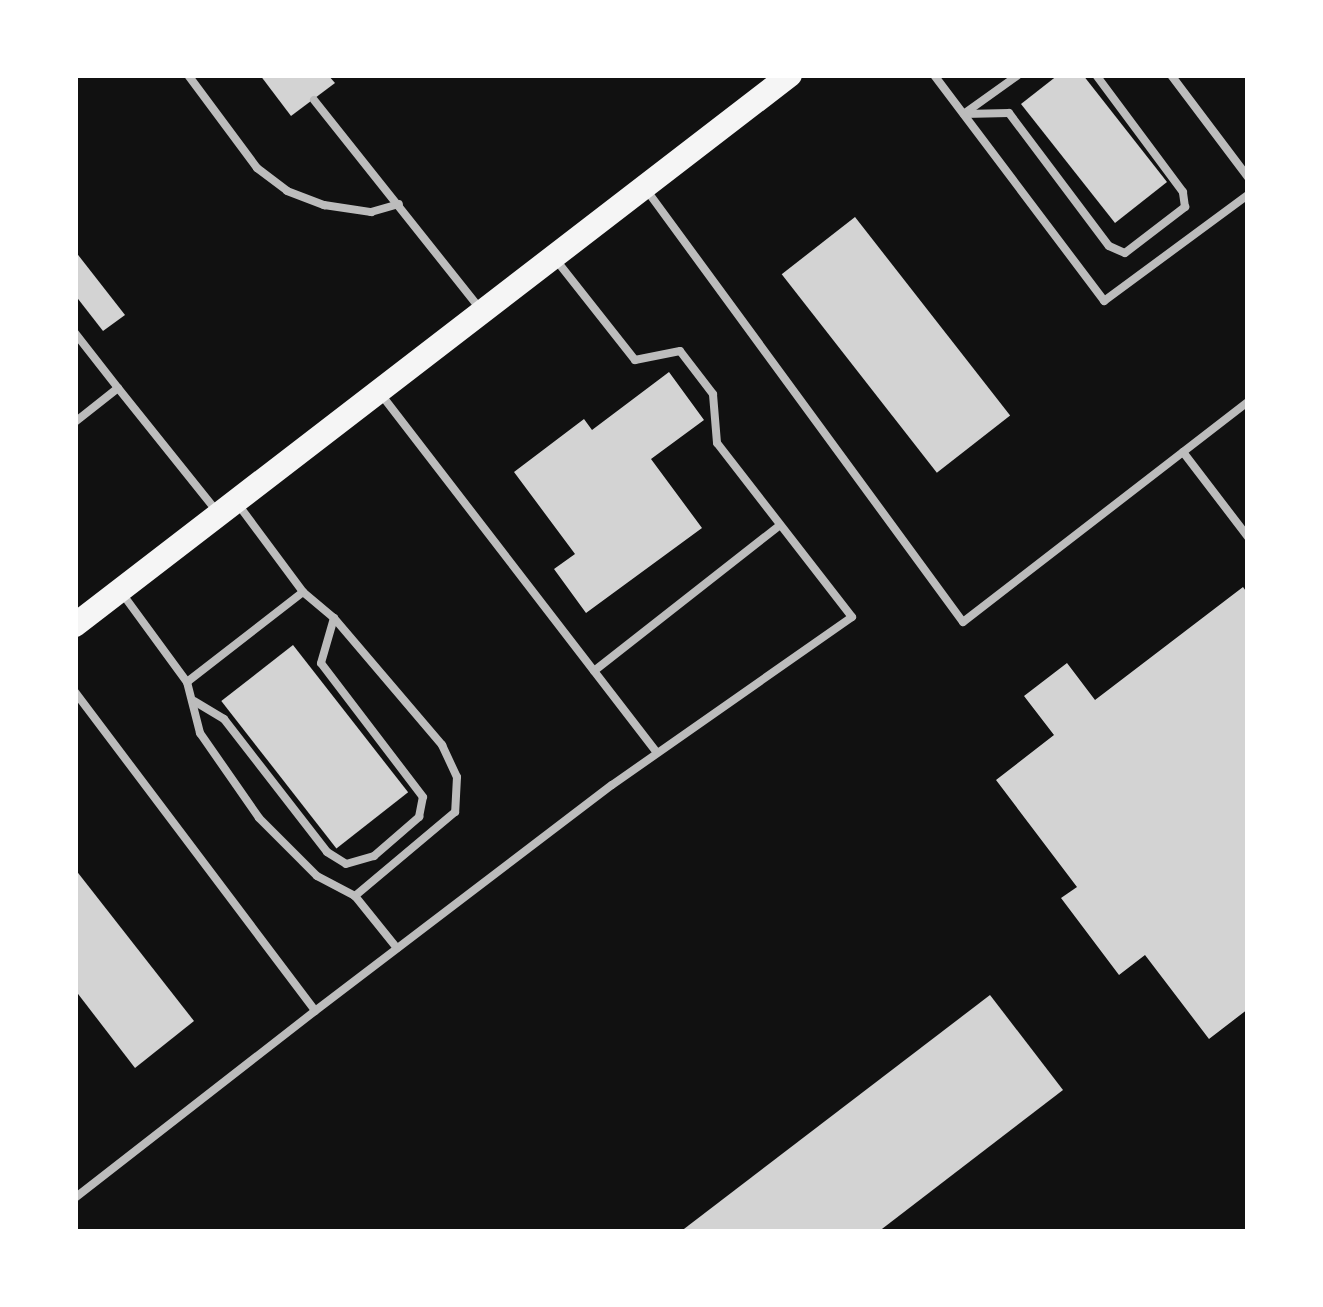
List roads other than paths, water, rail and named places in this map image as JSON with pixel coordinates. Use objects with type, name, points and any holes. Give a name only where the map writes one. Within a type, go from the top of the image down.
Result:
[{"type":"main road","points":[[75,625],[790,75]]},
{"type":"lane","points":[[188,75],[257,168],[287,191],[324,205],[371,212],[399,204]]},
{"type":"lane","points":[[934,75],[1104,301],[1248,195]]},
{"type":"lane","points":[[964,114],[1018,75]]},
{"type":"lane","points":[[964,114],[1009,113],[1109,246],[1125,253],[1185,207],[1183,192],[1096,75]]},
{"type":"lane","points":[[1171,75],[1248,177]]},
{"type":"lane","points":[[314,100],[482,310]]},
{"type":"lane","points":[[643,185],[963,622],[1248,402]]},
{"type":"lane","points":[[75,1198],[657,753],[851,617],[717,443],[713,394],[680,351],[635,360],[554,256]]},
{"type":"lane","points":[[75,333],[118,388],[303,592],[334,618],[442,745],[458,778],[455,812],[355,896]]},
{"type":"lane","points":[[75,422],[118,388]]},
{"type":"lane","points":[[378,391],[657,753]]},
{"type":"lane","points":[[1183,452],[1248,537]]},
{"type":"lane","points":[[594,671],[780,525]]},
{"type":"lane","points":[[120,590],[187,682],[200,734],[259,818],[316,876],[355,896],[397,948]]},
{"type":"lane","points":[[187,682],[303,592]]},
{"type":"lane","points":[[194,700],[224,719],[327,853],[346,865],[374,856],[419,818],[423,796],[321,663],[334,618]]},
{"type":"lane","points":[[75,692],[315,1011]]}]
